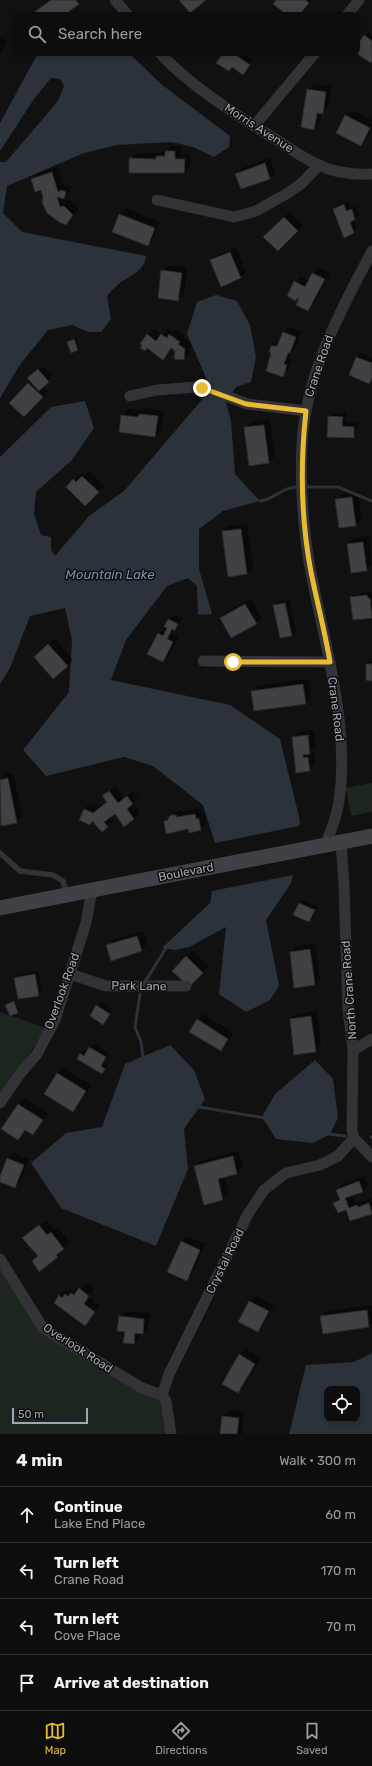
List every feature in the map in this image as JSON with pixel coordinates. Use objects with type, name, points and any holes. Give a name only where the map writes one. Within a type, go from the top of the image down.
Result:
[{"type":"main road","name":"Boulevard","points":[[0,908],[372,836]]},
{"type":"street","points":[[115,0],[125,12]]},
{"type":"street","points":[[349,12],[359,0]]},
{"type":"street","name":"Morris Avenue","points":[[163,56],[189,80],[254,126],[319,166],[337,171],[372,174]]},
{"type":"street","points":[[254,126],[312,56]]},
{"type":"street","points":[[157,200],[234,217],[256,211],[288,193],[302,183],[319,166]]},
{"type":"street","name":"Crane Road","points":[[325,845],[339,803],[342,761],[330,662],[311,572],[304,522],[302,443],[311,387],[332,330],[372,251]]},
{"type":"street","points":[[130,396],[174,388],[196,387],[208,389],[240,402],[306,411]]},
{"type":"street","points":[[203,661],[330,662]]},
{"type":"street","name":"North Crane Road","points":[[341,842],[348,1009],[353,1050],[352,1131],[354,1138]]},
{"type":"street","name":"Overlook Road","points":[[0,1103],[20,1074],[37,1054],[55,1020],[86,923],[92,890]]},
{"type":"street","name":"Park Lane","points":[[70,974],[106,986],[186,986]]},
{"type":"street","points":[[353,1050],[372,1040]]},
{"type":"street","points":[[354,1138],[372,1157]]},
{"type":"street","name":"Crystal Road","points":[[162,1395],[169,1374],[248,1214],[264,1190],[286,1174],[320,1165],[338,1156],[354,1138]]},
{"type":"street","name":"Overlook Road","points":[[0,1259],[43,1328],[142,1388],[162,1395]]},
{"type":"street","points":[[162,1395],[166,1401],[171,1434]]},
{"type":"lane","points":[[0,852],[20,871],[53,875],[63,881],[68,895]]},
{"type":"shaded area","points":[[372,783],[372,812],[351,816],[346,788]]},
{"type":"shaded area","points":[[0,1012],[46,1028],[0,1098]]},
{"type":"shaded area","points":[[0,1261],[42,1327],[163,1397],[168,1434],[0,1434]]},
{"type":"water","points":[[36,56],[132,56],[161,84],[230,136],[229,147],[214,157],[193,147],[171,142],[117,145],[84,153],[7,186],[3,213],[22,232],[146,256],[140,269],[121,282],[107,296],[111,319],[101,332],[88,332],[72,325],[48,330],[19,366],[0,398],[0,162],[6,162],[58,101],[64,86],[60,79],[51,78],[34,99],[0,151],[0,123]]},
{"type":"water","name":"Mountain Lake","points":[[216,295],[237,301],[250,325],[256,357],[251,382],[236,387],[226,402],[231,421],[235,474],[260,501],[223,511],[199,529],[199,569],[212,614],[198,615],[197,586],[188,578],[167,586],[126,640],[111,680],[230,705],[280,739],[300,821],[299,826],[215,843],[203,805],[153,766],[124,757],[46,776],[23,750],[69,692],[72,640],[65,608],[30,616],[10,668],[0,684],[0,457],[51,407],[85,401],[94,428],[72,460],[36,492],[34,514],[41,535],[51,537],[51,550],[55,556],[89,516],[124,491],[211,389],[187,334],[197,302]]},
{"type":"water","points":[[293,875],[291,883],[266,920],[279,986],[270,1000],[246,1012],[219,994],[226,927],[189,947],[175,950],[162,948],[210,903],[212,891]]},
{"type":"water","points":[[170,1045],[194,1070],[205,1099],[184,1129],[188,1169],[156,1246],[61,1208],[31,1163],[66,1133],[102,1127],[125,1064]]},
{"type":"water","points":[[315,1060],[333,1079],[338,1118],[330,1134],[313,1143],[276,1139],[262,1117],[275,1094]]},
{"type":"water","points":[[372,1353],[372,1434],[289,1434],[306,1365],[354,1362]]},
{"type":"building","points":[[51,0],[76,0],[79,4],[68,12],[34,12]]},
{"type":"building","points":[[179,0],[206,0],[191,12],[189,12]]},
{"type":"building","points":[[276,0],[305,0],[309,3],[302,12],[283,12],[273,4]]},
{"type":"building","points":[[364,35],[372,41],[371,63],[360,56],[360,41]]},
{"type":"building","points":[[221,56],[237,56],[250,65],[243,75],[232,67],[229,71],[216,63]]},
{"type":"building","points":[[307,89],[326,92],[323,114],[317,113],[314,130],[301,127]]},
{"type":"building","points":[[345,115],[370,128],[361,146],[336,133]]},
{"type":"building","points":[[165,151],[175,151],[175,159],[185,159],[184,173],[129,173],[129,158],[156,159],[156,156],[165,156]]},
{"type":"building","points":[[265,163],[270,179],[241,189],[235,174]]},
{"type":"building","points":[[52,172],[58,192],[62,190],[66,192],[64,199],[57,197],[60,207],[64,206],[73,215],[66,225],[59,222],[47,213],[42,202],[43,197],[41,190],[35,192],[31,179]]},
{"type":"building","points":[[344,204],[346,211],[352,209],[355,220],[350,222],[354,233],[344,238],[333,209]]},
{"type":"building","points":[[119,214],[155,228],[148,246],[112,232]]},
{"type":"building","points":[[284,217],[298,231],[278,251],[263,237]]},
{"type":"building","points":[[230,252],[241,278],[221,287],[210,260]]},
{"type":"building","points":[[161,270],[182,273],[178,301],[158,298]]},
{"type":"building","points":[[312,273],[325,279],[308,311],[296,305],[299,299],[297,298],[296,301],[287,296],[294,281],[305,287]]},
{"type":"building","points":[[283,332],[296,337],[284,364],[287,365],[283,377],[266,371],[271,353],[269,352],[271,346],[277,346]]},
{"type":"building","points":[[147,334],[156,341],[161,334],[167,338],[169,334],[180,342],[178,344],[185,349],[184,360],[174,359],[175,351],[171,348],[163,360],[147,348],[145,351],[140,348],[142,345],[140,344]]},
{"type":"building","points":[[74,339],[78,350],[71,353],[67,342]]},
{"type":"building","points":[[356,357],[372,363],[372,378],[369,384],[349,375]]},
{"type":"building","points":[[38,369],[49,382],[39,391],[27,378]]},
{"type":"building","points":[[28,383],[43,397],[24,417],[9,403]]},
{"type":"building","points":[[140,414],[158,416],[155,437],[119,432],[121,415],[137,417]]},
{"type":"building","points":[[328,416],[343,417],[342,426],[354,427],[354,438],[327,437]]},
{"type":"building","points":[[264,425],[269,463],[249,466],[244,427]]},
{"type":"building","points":[[82,476],[99,492],[85,506],[66,487],[73,479],[76,482]]},
{"type":"building","points":[[352,497],[356,526],[339,528],[335,499]]},
{"type":"building","points":[[241,529],[247,574],[228,577],[222,531]]},
{"type":"building","points":[[363,542],[367,571],[351,573],[347,544]]},
{"type":"building","points":[[367,595],[368,598],[370,598],[372,618],[353,620],[350,597]]},
{"type":"building","points":[[285,603],[292,636],[280,638],[273,605]]},
{"type":"building","points":[[245,604],[257,624],[231,638],[220,618]]},
{"type":"building","points":[[168,619],[178,624],[175,630],[172,629],[167,639],[173,642],[163,662],[147,654],[158,633],[163,636],[167,628],[164,627]]},
{"type":"building","points":[[48,644],[68,666],[53,679],[34,657]]},
{"type":"building","points":[[366,664],[372,664],[372,681],[366,680]]},
{"type":"building","points":[[303,684],[306,704],[254,711],[251,691]]},
{"type":"building","points":[[308,735],[310,754],[303,755],[303,758],[308,757],[310,771],[296,773],[292,737]]},
{"type":"building","points":[[8,778],[17,823],[1,826],[0,780]]},
{"type":"building","points":[[109,791],[118,803],[127,796],[133,804],[127,809],[134,819],[124,827],[115,814],[104,822],[108,827],[102,832],[92,821],[90,825],[79,820],[84,809],[93,813],[107,802],[102,796]]},
{"type":"building","points":[[195,814],[196,818],[199,819],[201,830],[189,833],[188,829],[166,834],[164,821],[168,820],[171,815],[176,815],[177,817]]},
{"type":"building","points":[[299,903],[315,910],[309,922],[293,915]]},
{"type":"building","points":[[137,936],[142,951],[111,961],[106,945]]},
{"type":"building","points":[[310,949],[315,985],[294,988],[290,952]]},
{"type":"building","points":[[186,956],[203,973],[189,987],[172,971]]},
{"type":"building","points":[[35,974],[39,996],[18,999],[14,978]]},
{"type":"building","points":[[14,1001],[18,1013],[10,1016],[5,1005]]},
{"type":"building","points":[[96,1005],[110,1014],[103,1025],[90,1016]]},
{"type":"building","points":[[311,1016],[316,1052],[294,1055],[290,1019]]},
{"type":"building","points":[[197,1019],[228,1039],[221,1051],[189,1032]]},
{"type":"building","points":[[89,1047],[106,1057],[101,1066],[105,1069],[102,1074],[77,1059],[80,1053],[84,1056]]},
{"type":"building","points":[[57,1073],[86,1091],[73,1112],[44,1094]]},
{"type":"building","points":[[18,1104],[43,1120],[33,1135],[25,1130],[18,1140],[1,1129]]},
{"type":"building","points":[[233,1156],[237,1174],[218,1179],[223,1200],[204,1205],[194,1166]]},
{"type":"building","points":[[7,1158],[24,1165],[15,1188],[0,1182],[0,1176]]},
{"type":"building","points":[[359,1181],[363,1192],[345,1198],[349,1208],[357,1205],[358,1207],[369,1203],[372,1214],[350,1221],[346,1210],[338,1213],[333,1203],[340,1200],[336,1190]]},
{"type":"building","points":[[39,1225],[47,1235],[51,1232],[64,1249],[56,1255],[58,1257],[39,1272],[32,1261],[38,1256],[22,1238]]},
{"type":"building","points":[[181,1241],[200,1250],[187,1281],[167,1272]]},
{"type":"building","points":[[79,1288],[89,1296],[84,1304],[95,1312],[85,1326],[54,1303],[59,1295],[62,1298],[65,1294],[68,1296],[71,1293],[74,1295]]},
{"type":"building","points":[[249,1301],[269,1311],[258,1332],[238,1322]]},
{"type":"building","points":[[367,1310],[369,1327],[323,1334],[320,1316]]},
{"type":"building","points":[[119,1316],[144,1319],[143,1334],[135,1333],[134,1344],[123,1343],[125,1332],[117,1331]]},
{"type":"building","points":[[239,1354],[255,1364],[238,1393],[222,1384]]},
{"type":"building","points":[[222,1416],[239,1418],[237,1434],[220,1434]]},
{"type":"waterway","points":[[260,501],[266,500],[288,489],[299,487]]},
{"type":"waterway","points":[[305,487],[338,487],[372,501]]},
{"type":"waterway","points":[[145,982],[166,948]]},
{"type":"waterway","points":[[140,994],[135,1027],[141,1042],[143,1057],[145,1059]]},
{"type":"waterway","points":[[197,1105],[199,1107],[265,1118]]},
{"type":"waterway","points":[[327,1134],[345,1136]]},
{"type":"route","points":[[202,388],[246,404],[306,411],[302,443],[304,522],[311,572],[330,662],[233,662]]}]
